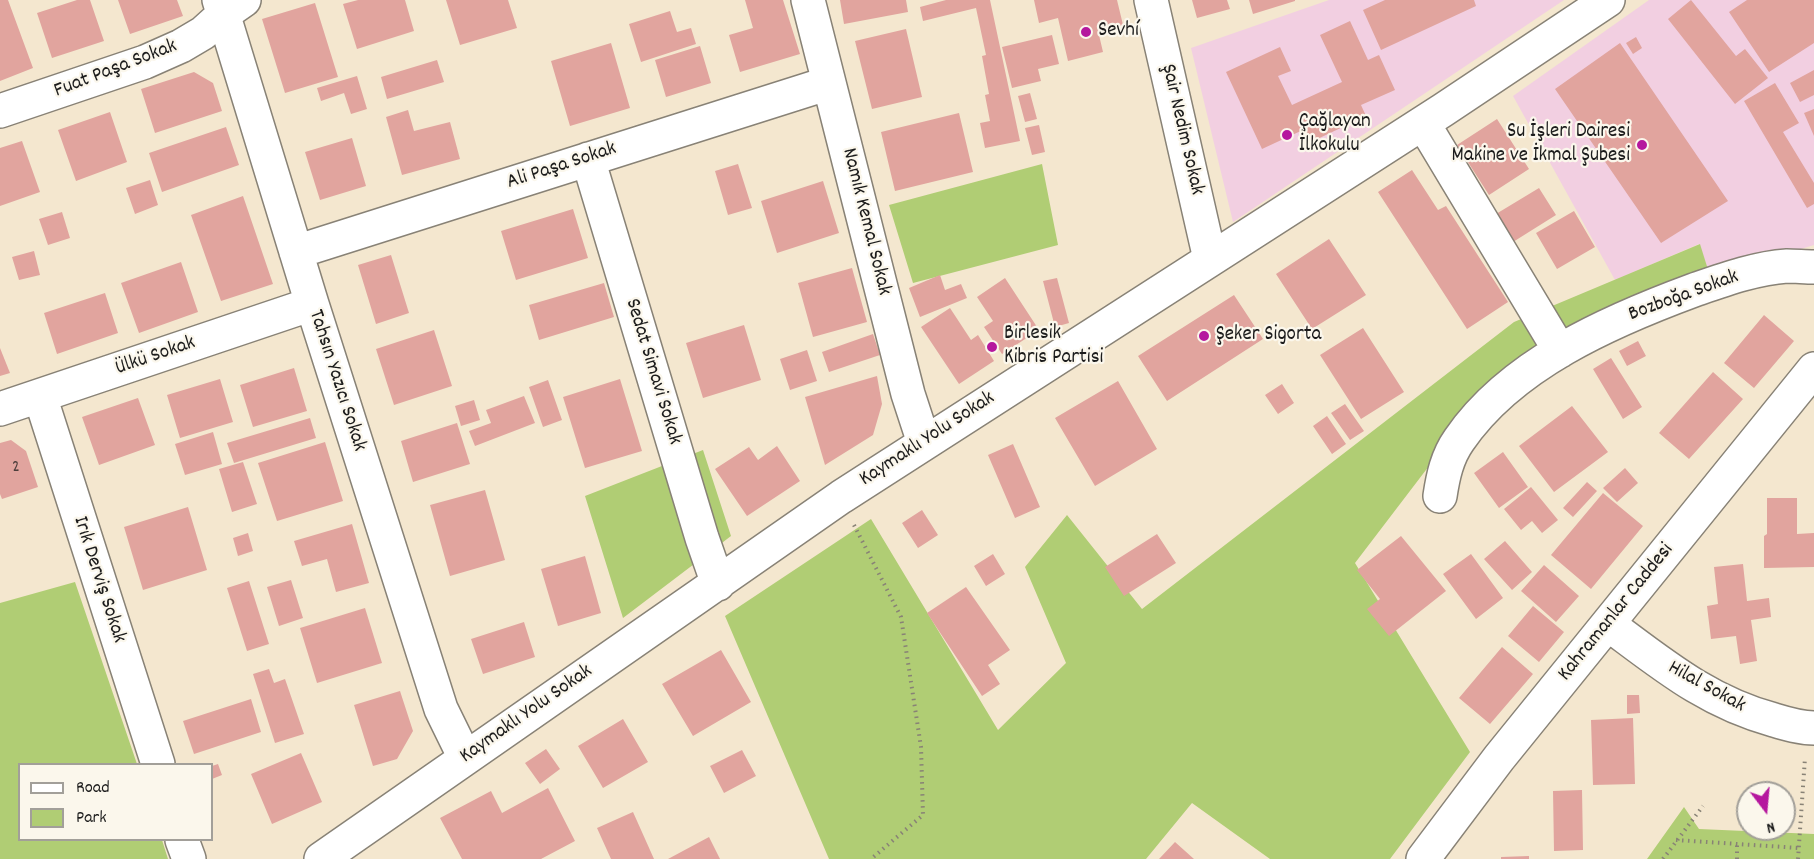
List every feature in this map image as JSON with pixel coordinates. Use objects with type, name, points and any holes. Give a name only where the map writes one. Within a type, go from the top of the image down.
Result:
[{"type":"street","name":"Namık Kemal Sokak","points":[[808,0],[908,394],[924,443]]},
{"type":"street","name":"Şair Nedim Sokak","points":[[1151,0],[1210,259]]},
{"type":"street","name":"Kaymaklı Yolu Sokak","points":[[321,859],[841,497],[1423,123],[1608,0]]},
{"type":"street","name":"Fuat Paşa Sokak","points":[[0,111],[145,62],[182,46],[202,33],[229,5]]},
{"type":"street","name":"Tahsın Yazıcı Sokak","points":[[229,5],[312,304],[441,709],[465,758]]},
{"type":"street","name":"Ali Paşa Sokak","points":[[296,252],[830,84]]},
{"type":"street","points":[[1423,123],[1560,351]]},
{"type":"street","name":"Sedat Simavi Sokak","points":[[588,159],[717,584]]},
{"type":"street","name":"Bozboğa Sokak","points":[[1440,496],[1444,470],[1458,441],[1477,418],[1514,382],[1560,351],[1614,322],[1708,285],[1752,272],[1786,266],[1814,267]]},
{"type":"street","name":"Ülkü Sokak","points":[[0,409],[312,304]]},
{"type":"street","name":"Kahramanlar Caddesi","points":[[1423,859],[1499,758],[1814,369]]},
{"type":"street","name":"Irık Derviş Sokak","points":[[40,396],[157,763]]},
{"type":"street","name":"Hilal Sokak","points":[[1608,624],[1682,679],[1717,700],[1755,715],[1811,728]]},
{"type":"street","points":[[182,841],[189,859]]},
{"type":"path","points":[[841,497],[901,617],[921,747],[923,815],[871,859]]},
{"type":"path","points":[[1798,859],[1811,728]]},
{"type":"path","points":[[1663,859],[1703,806]]},
{"type":"path","points":[[1677,840],[1799,848]]},
{"type":"path","points":[[1737,844],[1737,859]]},
{"type":"shaded area","name":"Çağlayan İlkokulu","points":[[1329,0],[1564,0],[1233,222],[1191,48]]},
{"type":"shaded area","points":[[1649,0],[1814,0],[1814,245],[1710,276],[1699,244],[1615,280],[1513,96]]},
{"type":"green space","points":[[1042,164],[1058,245],[913,283],[889,205]]},
{"type":"green space","points":[[1700,244],[1710,276],[1474,407],[1355,563],[1470,752],[1390,859],[1270,859],[1192,803],[1146,859],[829,859],[725,616],[871,519],[998,730],[1066,663],[1025,567],[1067,515],[1142,609],[1514,322]]},
{"type":"green space","points":[[703,450],[731,536],[623,618],[585,496]]},
{"type":"green space","points":[[75,582],[137,763],[18,763],[18,841],[162,841],[168,859],[0,859],[0,603]]},
{"type":"green space","points":[[1684,807],[1699,829],[1736,831],[1736,841],[1796,841],[1796,833],[1814,834],[1814,859],[1647,859]]},
{"type":"building","points":[[0,0],[8,0],[33,68],[0,81]]},
{"type":"building","points":[[77,0],[90,0],[104,41],[52,58],[37,13]]},
{"type":"building","points":[[118,0],[177,0],[183,16],[130,34]]},
{"type":"building","points":[[358,0],[405,0],[414,31],[357,49],[343,4]]},
{"type":"building","points":[[446,0],[508,0],[517,28],[460,45]]},
{"type":"building","points":[[745,0],[783,0],[800,54],[740,72],[729,35],[753,28]]},
{"type":"building","points":[[840,0],[906,0],[908,12],[844,24]]},
{"type":"building","points":[[946,0],[990,0],[1020,141],[985,148],[980,123],[990,121],[985,95],[989,94],[982,56],[986,55],[976,8],[923,21],[920,7]]},
{"type":"building","name":"Sevhí","points":[[1034,0],[1117,0],[1124,29],[1099,35],[1103,52],[1068,61],[1058,18],[1039,23]]},
{"type":"building","points":[[1192,0],[1227,0],[1230,9],[1197,18]]},
{"type":"building","points":[[1249,0],[1295,0],[1295,1],[1253,14]]},
{"type":"building","points":[[1385,0],[1474,0],[1476,6],[1381,50],[1363,10]]},
{"type":"building","points":[[1691,0],[1736,56],[1745,49],[1768,78],[1735,104],[1668,19]]},
{"type":"building","points":[[1747,0],[1814,0],[1814,43],[1769,72],[1729,12]]},
{"type":"building","points":[[315,3],[338,77],[285,93],[262,19]]},
{"type":"building","points":[[670,11],[677,32],[691,28],[696,44],[641,62],[629,24]]},
{"type":"building","points":[[1350,21],[1368,60],[1379,55],[1395,90],[1361,105],[1366,116],[1311,142],[1305,129],[1262,149],[1226,72],[1280,47],[1291,71],[1278,76],[1292,105],[1342,82],[1320,35]]},
{"type":"building","points":[[906,29],[922,97],[872,109],[855,41]]},
{"type":"building","points":[[1052,35],[1059,64],[1038,69],[1041,81],[1012,88],[1002,47]]},
{"type":"building","points":[[1636,37],[1642,48],[1633,54],[1626,43]]},
{"type":"building","points":[[611,43],[630,108],[570,126],[551,61]]},
{"type":"building","name":"Su İşleri Dairesi Makine ve İkmal Şubesi","points":[[1620,43],[1728,201],[1661,243],[1555,89]]},
{"type":"building","points":[[700,46],[711,83],[666,97],[655,60]]},
{"type":"building","points":[[437,60],[444,82],[387,99],[381,77]]},
{"type":"building","points":[[1814,70],[1814,95],[1800,102],[1790,83]]},
{"type":"building","points":[[194,72],[213,83],[222,111],[155,133],[141,89]]},
{"type":"building","points":[[357,76],[367,109],[351,114],[344,93],[321,101],[317,88]]},
{"type":"building","points":[[1775,83],[1799,123],[1783,132],[1814,183],[1814,204],[1807,208],[1744,101]]},
{"type":"building","points":[[1030,93],[1037,119],[1025,122],[1018,96]]},
{"type":"building","points":[[1814,109],[1814,136],[1804,113]]},
{"type":"building","points":[[408,110],[414,131],[450,122],[460,159],[402,175],[386,117]]},
{"type":"building","points":[[110,112],[127,162],[76,181],[58,130]]},
{"type":"building","points":[[959,113],[973,172],[895,191],[881,132]]},
{"type":"building","points":[[1497,119],[1529,169],[1489,195],[1457,145]]},
{"type":"building","points":[[1039,125],[1045,152],[1032,155],[1025,128]]},
{"type":"building","points":[[226,127],[239,165],[162,192],[149,153]]},
{"type":"building","points":[[352,138],[366,186],[320,200],[305,152]]},
{"type":"building","points":[[22,141],[40,192],[0,206],[0,148]]},
{"type":"building","points":[[738,164],[752,208],[728,215],[715,171]]},
{"type":"building","points":[[1412,170],[1438,210],[1446,206],[1508,302],[1467,329],[1378,192]]},
{"type":"building","points":[[150,180],[158,205],[135,214],[126,188]]},
{"type":"building","points":[[823,181],[839,233],[777,253],[761,201]]},
{"type":"building","points":[[1539,188],[1556,215],[1513,242],[1496,214]]},
{"type":"building","points":[[243,196],[273,284],[221,301],[191,215]]},
{"type":"building","points":[[573,209],[588,258],[516,280],[501,231]]},
{"type":"building","points":[[1574,211],[1595,247],[1557,269],[1536,233]]},
{"type":"building","points":[[62,212],[70,238],[48,245],[39,219]]},
{"type":"building","points":[[1329,239],[1366,295],[1312,329],[1276,274]]},
{"type":"building","points":[[34,251],[40,275],[19,280],[12,257]]},
{"type":"building","points":[[391,255],[409,313],[376,324],[358,265]]},
{"type":"building","points":[[181,262],[198,312],[139,333],[121,283]]},
{"type":"building","points":[[852,268],[867,322],[813,337],[798,283]]},
{"type":"building","points":[[940,275],[945,290],[961,284],[967,298],[920,317],[909,288]]},
{"type":"building","points":[[1005,278],[1039,330],[1002,354],[984,327],[993,321],[977,297]]},
{"type":"building","points":[[1057,278],[1069,323],[1055,327],[1043,281]]},
{"type":"building","points":[[604,283],[614,317],[539,340],[529,305]]},
{"type":"building","points":[[105,293],[118,333],[57,354],[44,313]]},
{"type":"building","points":[[1234,295],[1263,339],[1167,401],[1138,356]]},
{"type":"building","points":[[950,308],[971,340],[978,335],[994,361],[959,384],[921,327]]},
{"type":"building","points":[[1764,315],[1794,341],[1754,388],[1724,363]]},
{"type":"building","points":[[744,325],[761,380],[703,398],[686,343]]},
{"type":"building","points":[[1363,328],[1404,392],[1361,419],[1320,355]]},
{"type":"building","points":[[434,330],[452,386],[394,405],[376,349]]},
{"type":"building","points":[[873,334],[880,355],[829,372],[822,352]]},
{"type":"building","points":[[1638,341],[1646,356],[1627,366],[1619,351]]},
{"type":"building","points":[[0,348],[10,373],[0,376]]},
{"type":"building","points":[[807,350],[817,381],[790,390],[780,359]]},
{"type":"building","points":[[1611,358],[1642,407],[1623,419],[1593,369]]},
{"type":"building","points":[[294,368],[307,411],[253,427],[240,385]]},
{"type":"building","points":[[1713,372],[1743,399],[1689,459],[1659,433]]},
{"type":"building","points":[[877,376],[882,404],[873,435],[825,465],[805,397]]},
{"type":"building","points":[[220,379],[233,422],[180,438],[167,395]]},
{"type":"building","points":[[620,379],[642,451],[585,468],[563,397]]},
{"type":"building","points":[[548,380],[562,420],[543,427],[529,387]]},
{"type":"building","points":[[1118,381],[1157,449],[1095,486],[1055,418]]},
{"type":"building","points":[[1282,384],[1294,403],[1278,414],[1265,395]]},
{"type":"building","points":[[524,396],[535,423],[475,446],[469,431],[491,423],[486,410]]},
{"type":"building","points":[[138,398],[155,445],[99,465],[82,417]]},
{"type":"building","points":[[474,400],[480,420],[461,426],[455,406]]},
{"type":"building","points":[[1345,404],[1364,431],[1350,440],[1331,413]]},
{"type":"building","points":[[1572,406],[1608,452],[1554,492],[1519,446]]},
{"type":"building","points":[[1327,416],[1346,444],[1332,454],[1313,426]]},
{"type":"building","points":[[310,418],[316,438],[234,463],[227,443]]},
{"type":"building","points":[[457,423],[470,464],[413,482],[401,441]]},
{"type":"building","points":[[213,432],[222,464],[185,475],[175,444]]},
{"type":"building","points":[[11,440],[26,451],[38,487],[2,499],[0,494],[0,443]]},
{"type":"building","points":[[325,442],[343,501],[277,521],[258,463]]},
{"type":"building","points":[[1013,444],[1040,507],[1015,518],[988,455]]},
{"type":"building","points":[[777,446],[800,481],[747,516],[715,469],[749,447],[758,460]]},
{"type":"building","points":[[1503,452],[1528,487],[1499,508],[1474,473]]},
{"type":"building","points":[[243,462],[257,504],[232,512],[219,469]]},
{"type":"building","points":[[1625,468],[1638,483],[1617,502],[1603,488]]},
{"type":"building","points":[[1587,482],[1597,491],[1573,517],[1563,508]]},
{"type":"building","points":[[1531,487],[1558,520],[1542,533],[1532,521],[1521,530],[1504,509]]},
{"type":"building","points":[[485,490],[505,560],[450,576],[430,505]]},
{"type":"building","points":[[1603,493],[1643,526],[1591,589],[1551,555]]},
{"type":"building","points":[[1767,498],[1797,498],[1797,534],[1814,533],[1814,567],[1764,568]]},
{"type":"building","points":[[188,507],[207,570],[143,590],[124,527]]},
{"type":"building","points":[[922,510],[938,535],[918,548],[902,523]]},
{"type":"building","points":[[352,524],[369,583],[336,592],[327,559],[302,566],[294,541]]},
{"type":"building","points":[[248,533],[253,551],[238,556],[233,538]]},
{"type":"building","points":[[1157,534],[1176,563],[1124,596],[1105,567]]},
{"type":"building","points":[[1401,536],[1446,591],[1389,636],[1367,609],[1380,599],[1357,570]]},
{"type":"building","points":[[1505,541],[1532,572],[1512,590],[1484,559]]},
{"type":"building","points":[[993,554],[1005,574],[986,586],[974,566]]},
{"type":"building","points":[[1471,554],[1503,598],[1476,619],[1443,574]]},
{"type":"building","points":[[585,556],[601,613],[558,626],[541,569]]},
{"type":"building","points":[[1743,564],[1747,601],[1769,598],[1771,617],[1751,620],[1757,661],[1740,664],[1736,636],[1711,639],[1707,606],[1718,604],[1714,567]]},
{"type":"building","points":[[1544,565],[1579,596],[1556,622],[1521,591]]},
{"type":"building","points":[[291,580],[303,618],[279,626],[267,587]]},
{"type":"building","points":[[249,581],[269,644],[247,651],[227,588]]},
{"type":"building","points":[[966,587],[1010,650],[988,665],[1000,684],[982,696],[927,613]]},
{"type":"building","points":[[1533,606],[1564,632],[1539,662],[1508,636]]},
{"type":"building","points":[[365,608],[382,663],[317,683],[300,628]]},
{"type":"building","points":[[524,622],[535,657],[483,674],[471,639]]},
{"type":"building","points":[[1502,647],[1533,674],[1490,724],[1459,698]]},
{"type":"building","points":[[721,650],[751,702],[693,736],[662,684]]},
{"type":"building","points":[[269,669],[274,683],[285,679],[304,734],[275,743],[253,674]]},
{"type":"building","points":[[400,691],[413,731],[397,759],[373,766],[354,705]]},
{"type":"building","points":[[1627,695],[1639,695],[1640,713],[1627,714]]},
{"type":"building","points":[[251,699],[261,732],[194,754],[183,721]]},
{"type":"building","points":[[1633,718],[1635,784],[1593,785],[1591,720]]},
{"type":"building","points":[[623,719],[648,762],[603,788],[578,746]]},
{"type":"building","points":[[546,749],[560,769],[540,784],[525,763]]},
{"type":"building","points":[[742,750],[756,776],[724,793],[710,766]]},
{"type":"building","points":[[301,753],[322,802],[272,824],[251,774]]},
{"type":"building","points":[[218,764],[222,775],[213,779],[213,766]]},
{"type":"building","points":[[548,788],[575,841],[541,859],[462,859],[440,818],[491,791],[502,813]]},
{"type":"building","points":[[1582,790],[1583,850],[1554,851],[1553,791]]},
{"type":"building","points":[[633,812],[654,859],[611,859],[597,828]]},
{"type":"building","points":[[709,837],[720,859],[668,859]]},
{"type":"building","points":[[1175,842],[1194,859],[1159,859]]},
{"type":"building","points":[[1529,856],[1529,859],[1501,859],[1501,857]]},
{"type":"place","name":"Sevhí","points":[[1086,32]]},
{"type":"place","name":"Çağlayan İlkokulu","points":[[1287,135]]},
{"type":"place","name":"Su İşleri Dairesi Makine ve İkmal Şubesi","points":[[1642,145]]},
{"type":"place","name":"Şeker Sigorta","points":[[1204,336]]},
{"type":"place","name":"Birlesik Kibris Partisi","points":[[992,347]]}]
